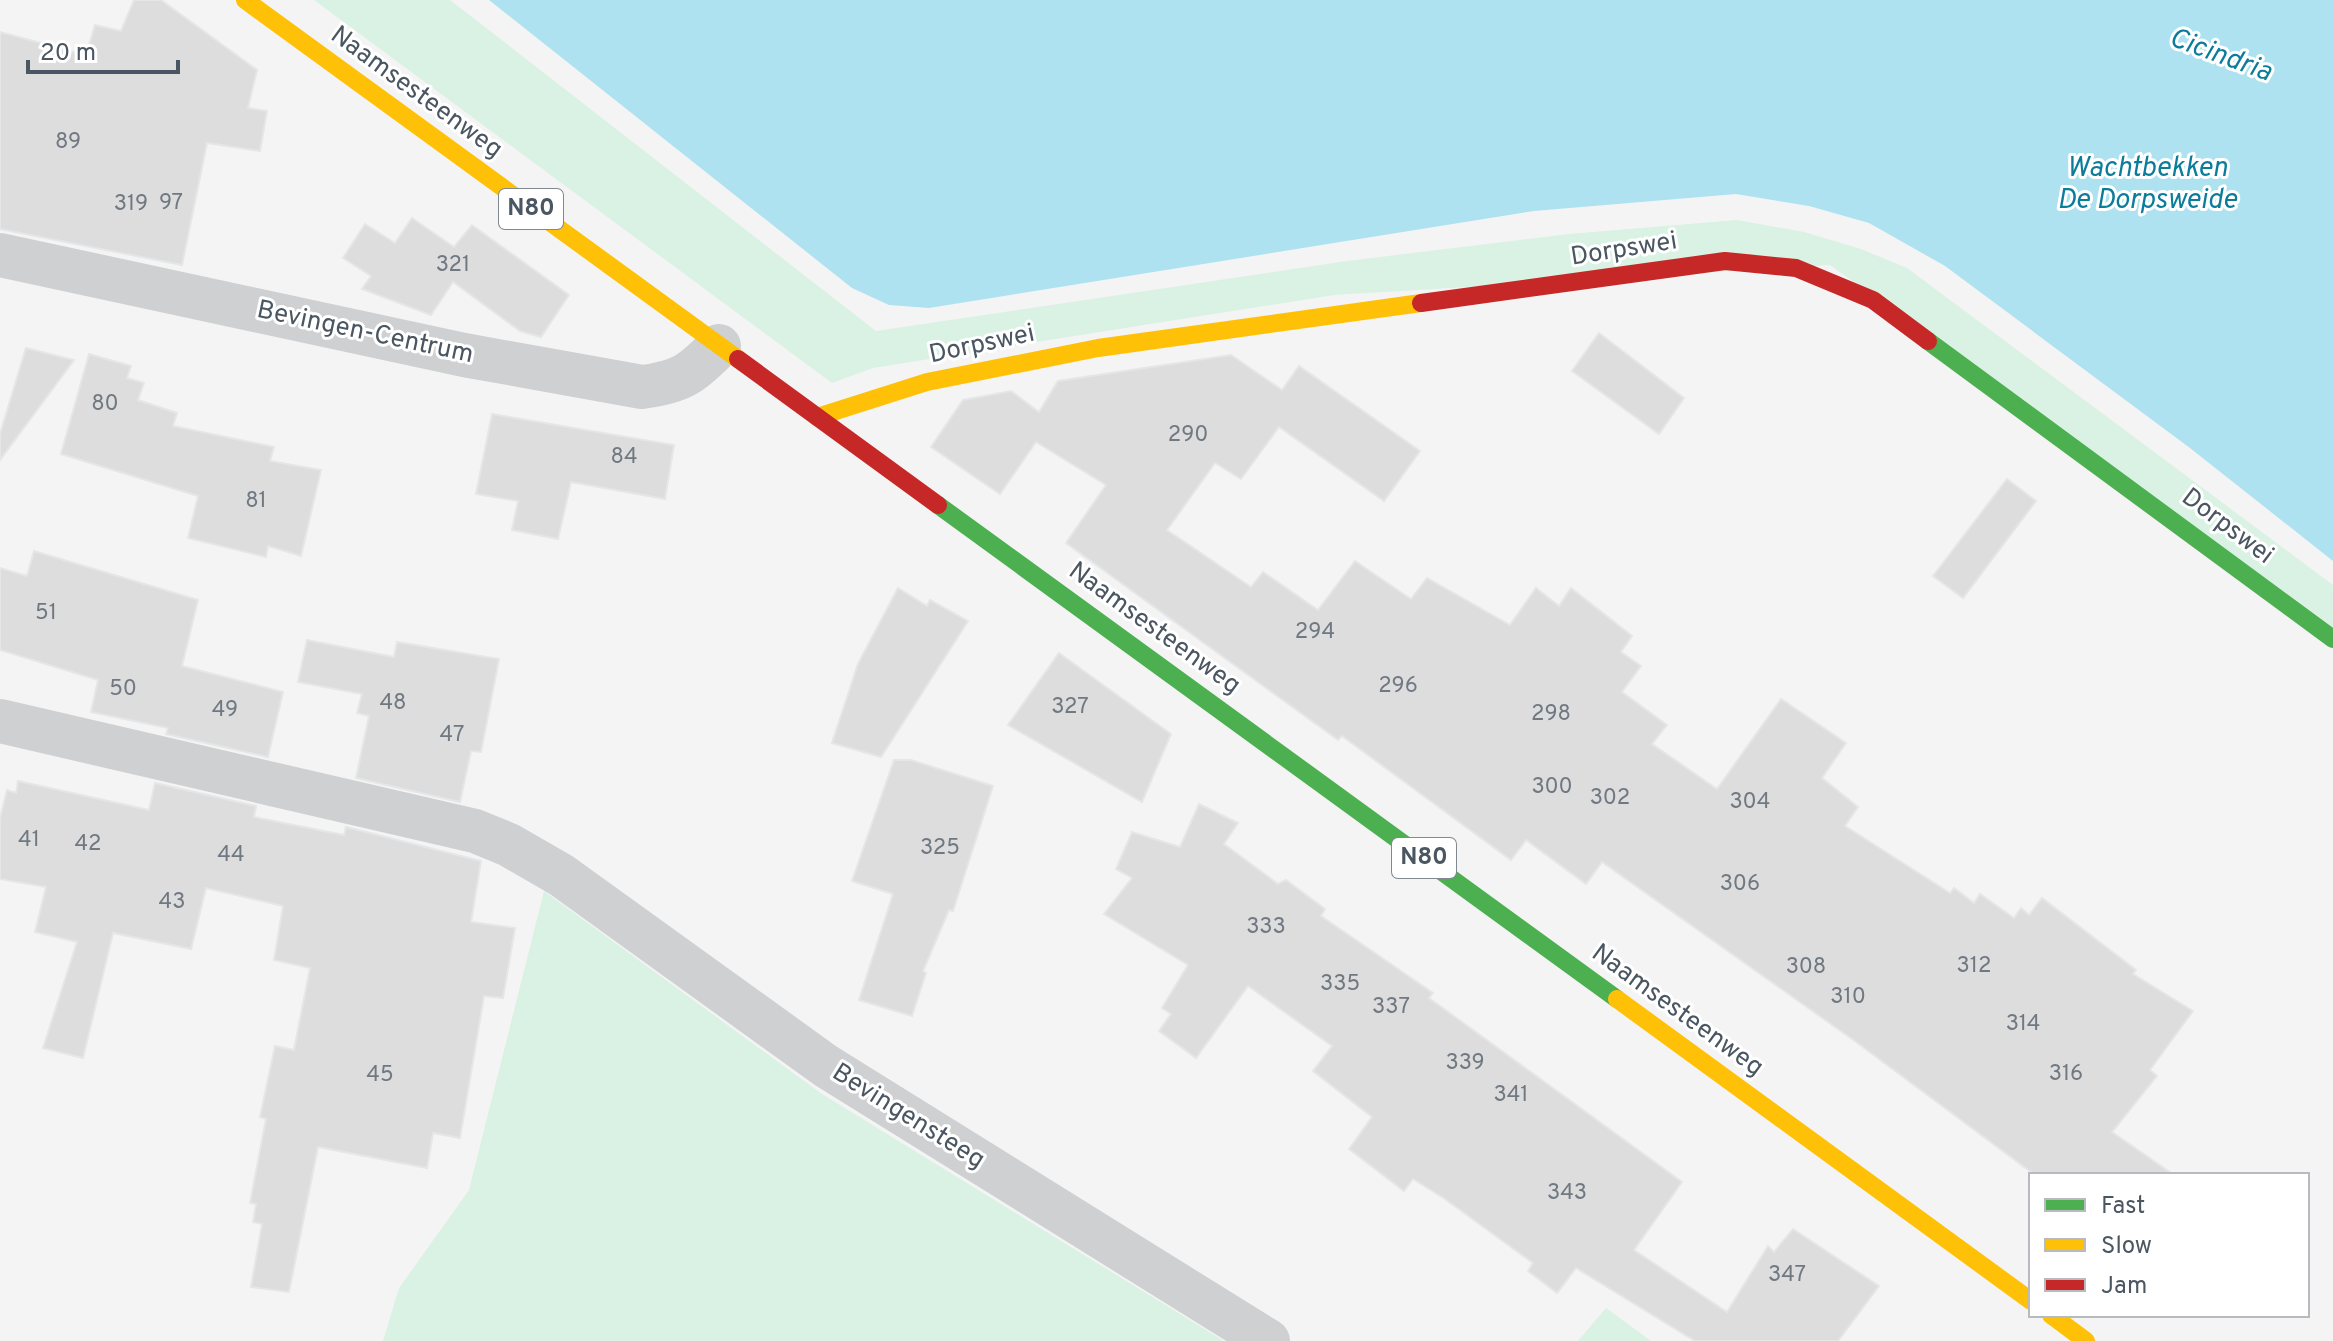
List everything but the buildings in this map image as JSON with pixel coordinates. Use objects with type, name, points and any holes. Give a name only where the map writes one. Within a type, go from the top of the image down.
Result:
[{"type":"main road","name":"Naamsesteenweg","points":[[245,0],[2029,1300]]},
{"type":"main road","name":"Dorpswei","points":[[817,417],[927,382],[1098,348],[1725,261],[1796,268],[1873,300],[2333,639]]},
{"type":"main road","points":[[2054,1317],[2086,1341]]},
{"type":"street","name":"Bevingen-Centrum","points":[[0,255],[464,355],[642,387],[667,384],[691,375],[719,346]]},
{"type":"street","name":"Bevingensteeg","points":[[0,721],[475,831],[509,845],[561,875],[826,1066],[1268,1341]]},
{"type":"green space","points":[[314,0],[450,0],[876,331],[1347,261],[1569,234],[1737,220],[1804,232],[1861,249],[1907,268],[2333,585],[2333,627],[1830,265],[1334,295],[873,368],[832,383]]},
{"type":"green space","points":[[544,891],[822,1094],[1224,1341],[383,1341],[399,1288],[469,1190]]},
{"type":"green space","points":[[1606,1308],[1651,1341],[1578,1341]]},
{"type":"water","name":"Wachtbekken De Dorpsweide","points":[[489,0],[2333,0],[2333,561],[2190,448],[1945,266],[1869,223],[1809,206],[1736,194],[1534,211],[929,308],[889,305],[852,288]]},
{"type":"traffic: fast","points":[[1928,341],[2333,639]]},
{"type":"traffic: fast","points":[[938,505],[1617,999]]},
{"type":"traffic: slow","points":[[245,0],[738,359]]},
{"type":"traffic: slow","points":[[817,417],[927,382],[1098,348],[1421,303]]},
{"type":"traffic: slow","points":[[1617,999],[2029,1300]]},
{"type":"traffic: slow","points":[[2054,1317],[2086,1341]]},
{"type":"traffic: jam","points":[[1421,303],[1725,261],[1796,268],[1873,300],[1928,341]]},
{"type":"traffic: jam","points":[[738,359],[938,505]]},
{"type":"water label","name":"Cicindria","points":[[2220,56]]}]
